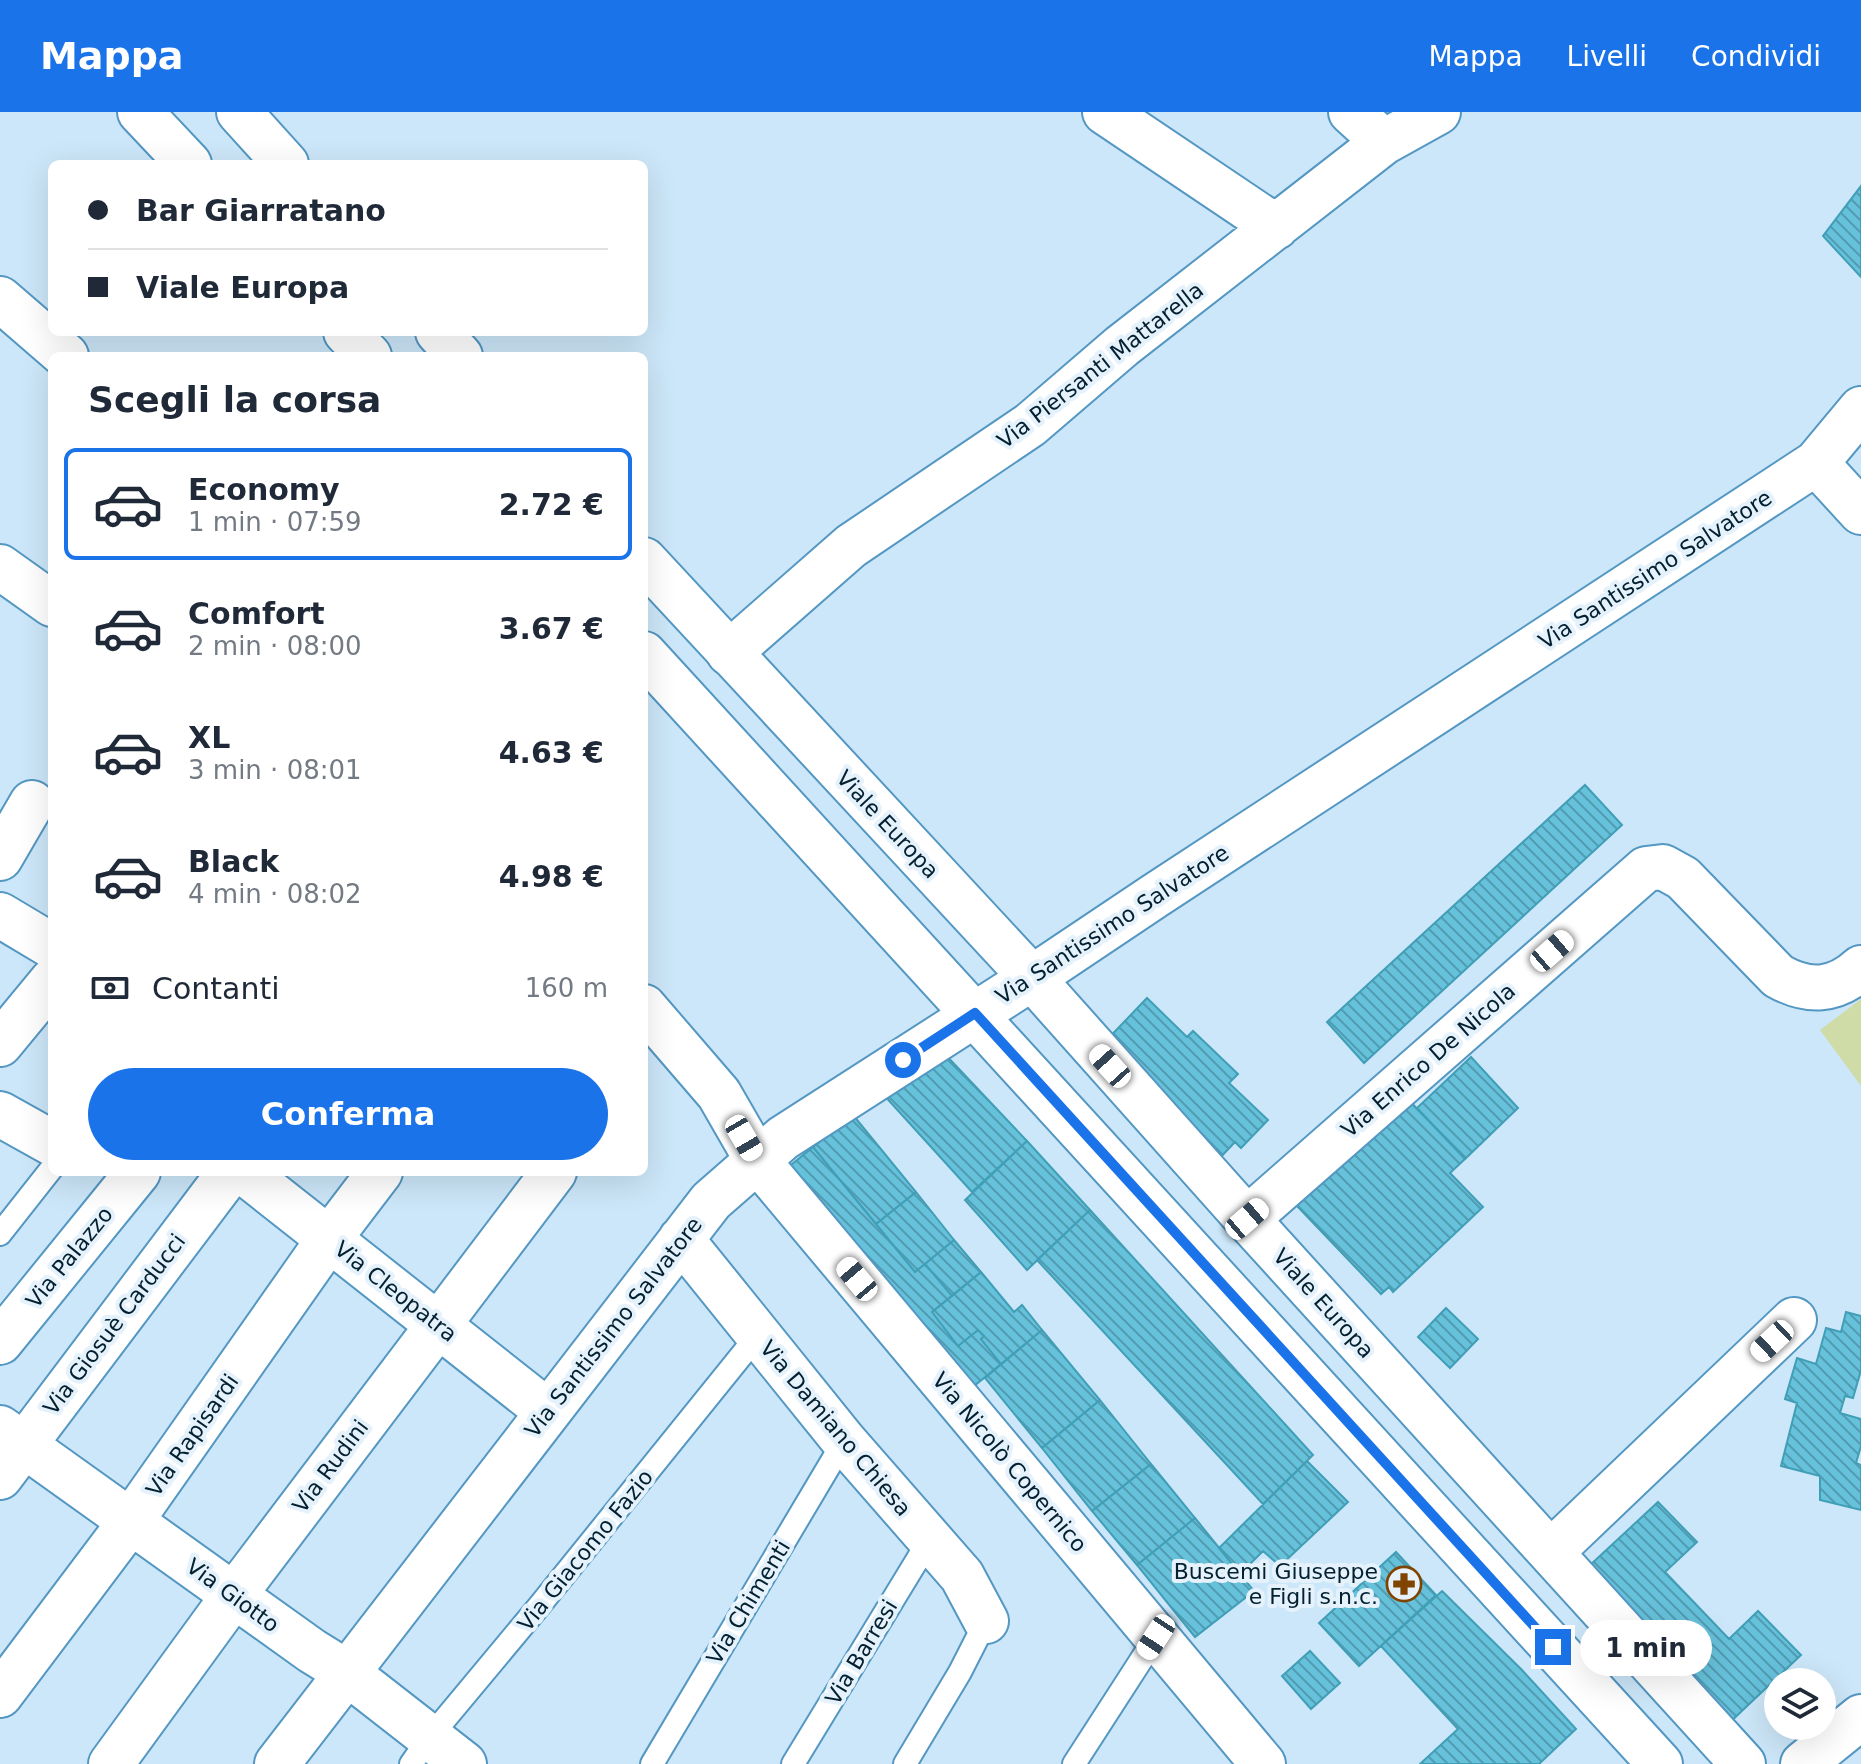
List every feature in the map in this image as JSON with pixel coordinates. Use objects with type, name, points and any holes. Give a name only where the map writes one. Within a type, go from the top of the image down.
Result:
[{"type":"street","points":[[140,112],[185,160]]},
{"type":"street","points":[[239,112],[282,160]]},
{"type":"street","points":[[1105,112],[1276,227]]},
{"type":"street","points":[[1351,112],[1384,142]]},
{"type":"street","name":"Via Piersanti Mattarella","points":[[729,653],[851,546],[1030,425],[1122,346],[1384,142],[1438,112]]},
{"type":"street","points":[[0,299],[61,352]]},
{"type":"street","points":[[350,336],[365,352]]},
{"type":"street","points":[[442,336],[456,352]]},
{"type":"street","name":"Via Santissimo Salvatore","points":[[277,1764],[711,1201],[757,1160],[783,1138],[1816,463],[1861,409]]},
{"type":"street","points":[[1816,463],[1861,512]]},
{"type":"street","name":"Viale Europa","points":[[648,564],[1032,978],[1743,1764]]},
{"type":"street","points":[[0,567],[48,601]]},
{"type":"street","points":[[648,658],[1660,1764]]},
{"type":"street","points":[[0,858],[32,803]]},
{"type":"street","name":"Via Enrico De Nicola","points":[[1247,1219],[1646,869],[1663,867],[1683,878],[1778,976],[1793,984],[1808,989],[1826,988],[1842,982],[1861,968]]},
{"type":"street","points":[[0,915],[48,944]]},
{"type":"street","points":[[0,1044],[48,986]]},
{"type":"street","name":"Via Nicolò Copernico","points":[[652,1033],[719,1094],[757,1160],[1156,1637],[1252,1759]]},
{"type":"street","points":[[0,1114],[48,1141]]},
{"type":"street","name":"Via Palazzo","points":[[0,1342],[135,1176]]},
{"type":"street","name":"Via Giosuè Carducci","points":[[8,1450],[227,1176]]},
{"type":"street","name":"Via Cleopatra","points":[[249,1176],[547,1411]]},
{"type":"street","name":"Via Rapisardi","points":[[0,1695],[131,1521],[329,1239],[377,1176]]},
{"type":"street","name":"Via Rudini","points":[[111,1764],[437,1323],[551,1176]]},
{"type":"street","name":"Via Damiano Chiesa","points":[[681,1239],[844,1441],[962,1576],[986,1621]]},
{"type":"street","points":[[1551,1552],[1794,1320]]},
{"type":"street","name":"Via Giotto","points":[[8,1450],[131,1521],[346,1672],[420,1750],[464,1764]]},
{"type":"street","points":[[1803,1764],[1861,1717]]},
{"type":"lane","points":[[0,1234],[48,1173]]},
{"type":"lane","name":"Via Giacomo Fazio","points":[[420,1750],[758,1335]]},
{"type":"lane","name":"Via Chimenti","points":[[652,1764],[844,1441]]},
{"type":"lane","name":"Via Barresi","points":[[793,1764],[930,1539]]},
{"type":"lane","points":[[905,1764],[960,1672],[986,1621]]},
{"type":"lane","points":[[1074,1764],[1156,1637]]},
{"type":"green space","points":[[1861,999],[1861,1086],[1820,1030]]},
{"type":"building","points":[[1861,186],[1861,277],[1823,236]]},
{"type":"building","points":[[1585,785],[1622,825],[1364,1063],[1327,1022]]},
{"type":"building","points":[[1147,998],[1187,1037],[1193,1031],[1238,1074],[1229,1083],[1268,1120],[1241,1148],[1235,1142],[1216,1162],[1099,1048]]},
{"type":"building","points":[[942,1051],[1027,1141],[972,1192],[881,1092]]},
{"type":"building","points":[[1471,1057],[1518,1108],[1465,1159],[1417,1108]]},
{"type":"building","points":[[1405,1096],[1465,1159],[1450,1173],[1483,1207],[1393,1292],[1389,1287],[1381,1294],[1297,1206]]},
{"type":"building","points":[[853,1115],[916,1192],[876,1224],[813,1147]]},
{"type":"building","points":[[1027,1141],[1090,1210],[1027,1270],[965,1200]]},
{"type":"building","points":[[813,1147],[915,1272],[925,1264],[952,1296],[932,1312],[958,1346],[978,1330],[984,1336],[981,1339],[1001,1364],[963,1395],[780,1174]]},
{"type":"building","points":[[916,1192],[954,1240],[915,1272],[876,1224]]},
{"type":"building","points":[[1090,1210],[1313,1455],[1263,1504],[1037,1260]]},
{"type":"building","points":[[954,1240],[981,1272],[952,1296],[925,1264]]},
{"type":"building","points":[[981,1272],[1014,1312],[1022,1305],[1042,1330],[1001,1364],[981,1339],[984,1336],[978,1330],[958,1346],[932,1312]]},
{"type":"building","points":[[1446,1308],[1478,1339],[1450,1368],[1418,1337]]},
{"type":"building","points":[[1846,1312],[1861,1316],[1861,1370],[1853,1398],[1845,1396],[1840,1413],[1861,1419],[1861,1446],[1856,1463],[1861,1465],[1861,1510],[1820,1500],[1820,1476],[1781,1466],[1797,1403],[1785,1399],[1797,1358],[1816,1364],[1826,1328],[1841,1332]]},
{"type":"building","points":[[1042,1330],[1100,1400],[1042,1448],[985,1378]]},
{"type":"building","points":[[1100,1400],[1151,1464],[1092,1511],[1042,1448]]},
{"type":"building","points":[[1307,1461],[1348,1502],[1280,1566],[1263,1551],[1240,1574],[1219,1548]]},
{"type":"building","points":[[1151,1464],[1195,1518],[1137,1565],[1092,1511]]},
{"type":"building","points":[[1658,1502],[1697,1542],[1665,1572],[1729,1639],[1758,1611],[1801,1655],[1787,1668],[1764,1668],[1764,1690],[1726,1726],[1589,1566]]},
{"type":"building","points":[[1195,1518],[1254,1591],[1195,1637],[1137,1565]]},
{"type":"building","points":[[1396,1552],[1436,1595],[1359,1666],[1319,1623]]},
{"type":"building","points":[[1442,1591],[1576,1729],[1539,1764],[1420,1764],[1458,1729],[1381,1646]]},
{"type":"building","points":[[1310,1651],[1340,1683],[1311,1709],[1282,1676]]},
{"type":"place","name":"Buscemi Giuseppe e Figli s.n.c.","points":[[1404,1584]]},
{"type":"route","points":[[903,1060],[975,1013],[1553,1647]]}]
